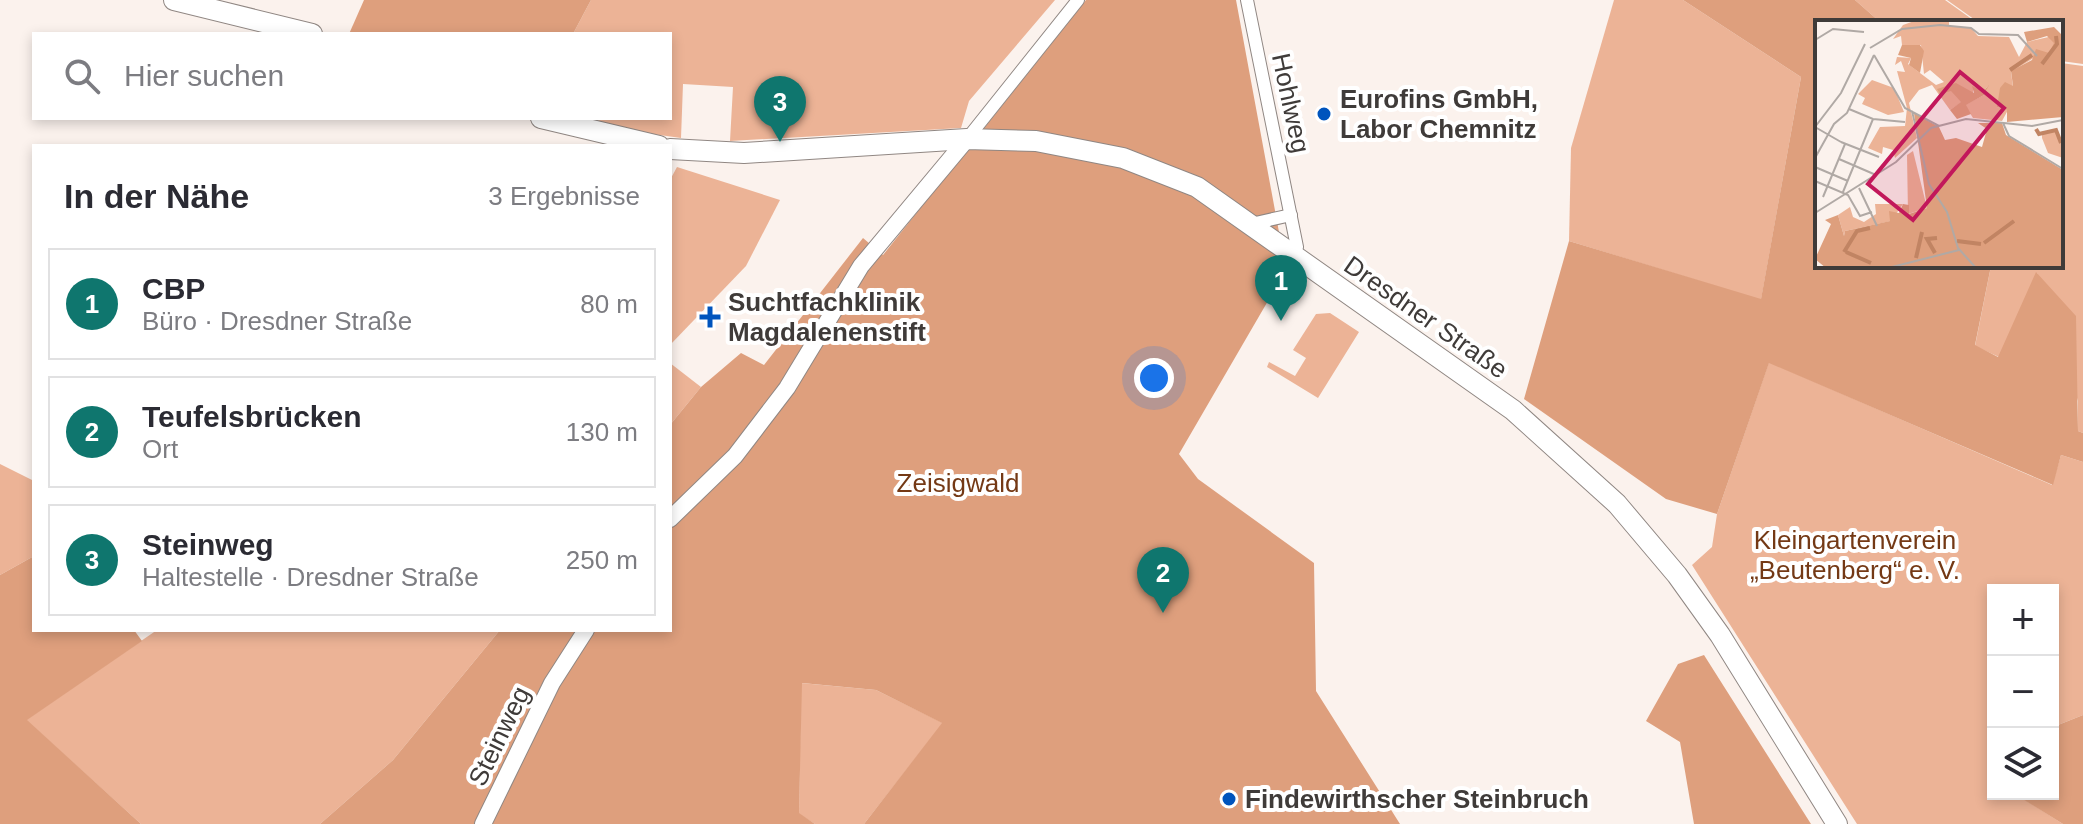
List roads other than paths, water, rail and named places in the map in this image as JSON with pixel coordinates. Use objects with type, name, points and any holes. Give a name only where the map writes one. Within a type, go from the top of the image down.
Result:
[{"type":"main road","points":[[179,1],[304,32]]},
{"type":"main road","points":[[549,120],[651,144]]},
{"type":"main road","name":"Dresdner Straße","points":[[672,149],[783,152],[967,139],[1036,141],[1123,158],[1197,187],[1513,410],[1617,504],[1677,575],[1720,635],[1837,824]]},
{"type":"street","points":[[672,517],[735,456],[787,388],[861,266],[1078,0]]},
{"type":"street","name":"Hohlweg","points":[[1247,0],[1297,247],[1292,255]]},
{"type":"street","points":[[1251,224],[1291,215]]},
{"type":"street","name":"Steinweg","points":[[483,824],[552,683],[585,632]]},
{"type":"place","name":"Eurofins GmbH, Labor Chemnitz","points":[[1324,114]]},
{"type":"place","name":"Steinweg","points":[[780,142]]},
{"type":"place","name":"Suchtfachklinik Magdalenenstift","points":[[710,317]]},
{"type":"place","name":"CBP","points":[[1281,321]]},
{"type":"place","name":"Teufelsbrücken","points":[[1163,613]]},
{"type":"place","name":"Findewirthscher Steinbruch","points":[[1229,799]]},
{"type":"park label","name":"Zeisigwald","points":[[958,483]]},
{"type":"park label","name":"Kleingartenverein „Beutenberg“ e. V.","points":[[1855,555]]}]
